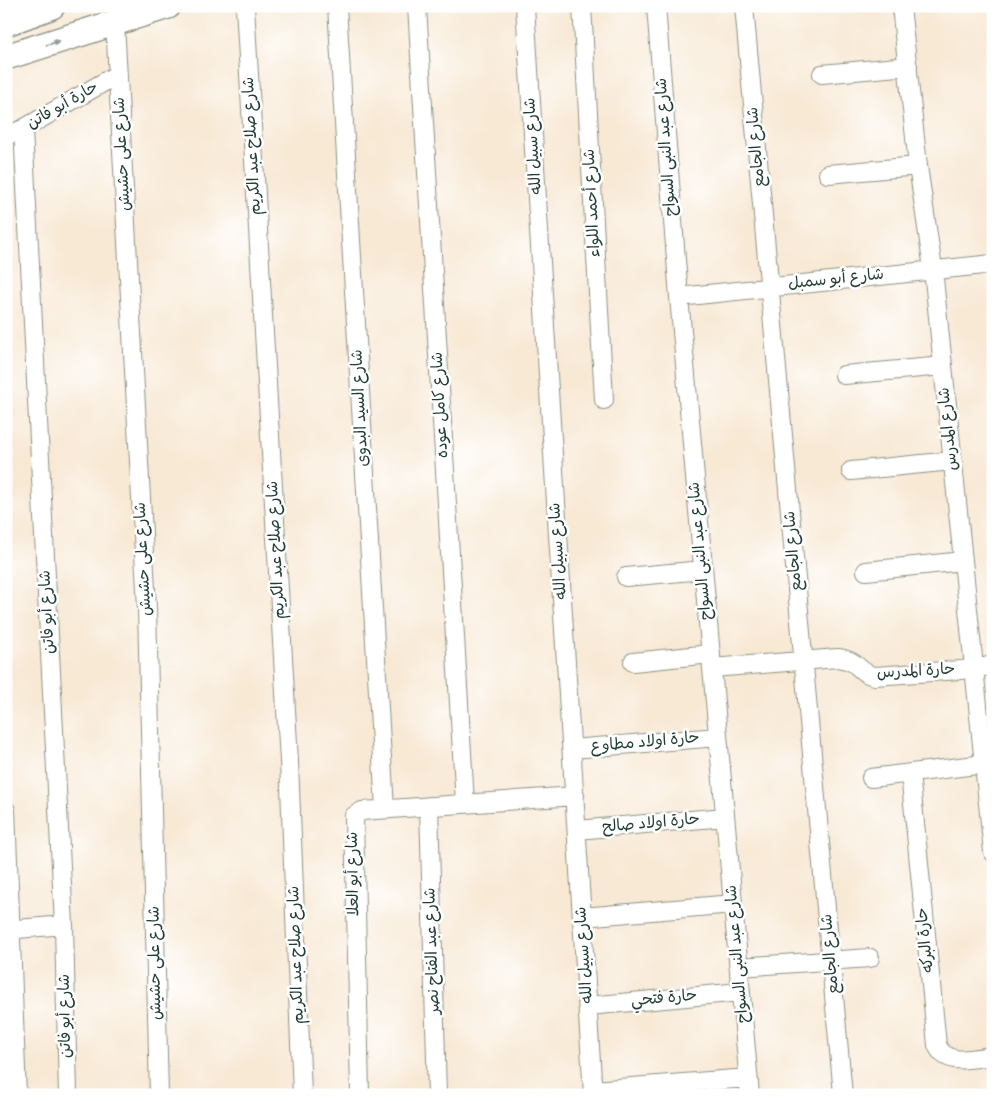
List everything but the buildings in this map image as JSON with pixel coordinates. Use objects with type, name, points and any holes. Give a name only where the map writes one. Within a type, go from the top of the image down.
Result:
[{"type":"main road","points":[[6,23],[52,6]]},
{"type":"main road","points":[[6,57],[168,6]]},
{"type":"street","name":"شارع صلاح عبد الكريم","points":[[245,6],[289,762],[302,1095]]},
{"type":"street","name":"شارع السيد البدوى","points":[[337,6],[385,809]]},
{"type":"street","name":"شارع كامل عوده","points":[[417,6],[465,803]]},
{"type":"street","name":"شارع سبيل الله","points":[[525,6],[593,1092]]},
{"type":"street","name":"شارع أحمد اللواء","points":[[582,6],[604,400]]},
{"type":"street","name":"شارع عبد النبى السواح","points":[[656,6],[679,296],[749,1086]]},
{"type":"street","name":"شارع الجامع","points":[[744,6],[844,1095]]},
{"type":"street","name":"شارع المدرس","points":[[901,6],[918,166],[933,270],[993,852]]},
{"type":"street","name":"شارع على حشيش","points":[[115,23],[147,608],[158,1095]]},
{"type":"street","points":[[822,74],[908,66]]},
{"type":"street","name":"حارة أبو فاتن","points":[[6,136],[23,129],[118,74]]},
{"type":"street","name":"شارع أبو فاتن","points":[[23,129],[64,925],[68,1095]]},
{"type":"street","points":[[828,174],[918,166]]},
{"type":"street","name":"شارع أبو سمبل","points":[[679,296],[993,264]]},
{"type":"street","points":[[844,375],[943,366]]},
{"type":"street","points":[[851,471],[952,460]]},
{"type":"street","points":[[866,571],[963,561]]},
{"type":"street","points":[[626,576],[703,570]]},
{"type":"street","name":"حارة المدرس","points":[[633,662],[848,659],[856,662],[867,675],[875,676],[974,669],[993,665]]},
{"type":"street","name":"حارة اولاد مطاوع","points":[[572,749],[718,737]]},
{"type":"street","points":[[871,778],[984,764]]},
{"type":"street","name":"حارة البركه","points":[[910,773],[937,1045],[940,1053],[953,1059],[993,1056]]},
{"type":"street","name":"شارع أبو العلا","points":[[360,1095],[353,821],[357,812],[575,796]]},
{"type":"street","name":"شارع عبد الفتاح نصر","points":[[429,806],[437,1095]]},
{"type":"street","points":[[6,810],[9,930],[17,1095]]},
{"type":"street","name":"حارة اولاد صالح","points":[[577,830],[725,817]]},
{"type":"street","points":[[582,917],[733,904]]},
{"type":"street","points":[[9,930],[64,925]]},
{"type":"street","points":[[739,967],[870,958]]},
{"type":"street","name":"حارة فتحي","points":[[588,1006],[741,992]]},
{"type":"street","points":[[593,1092],[749,1086]]}]
